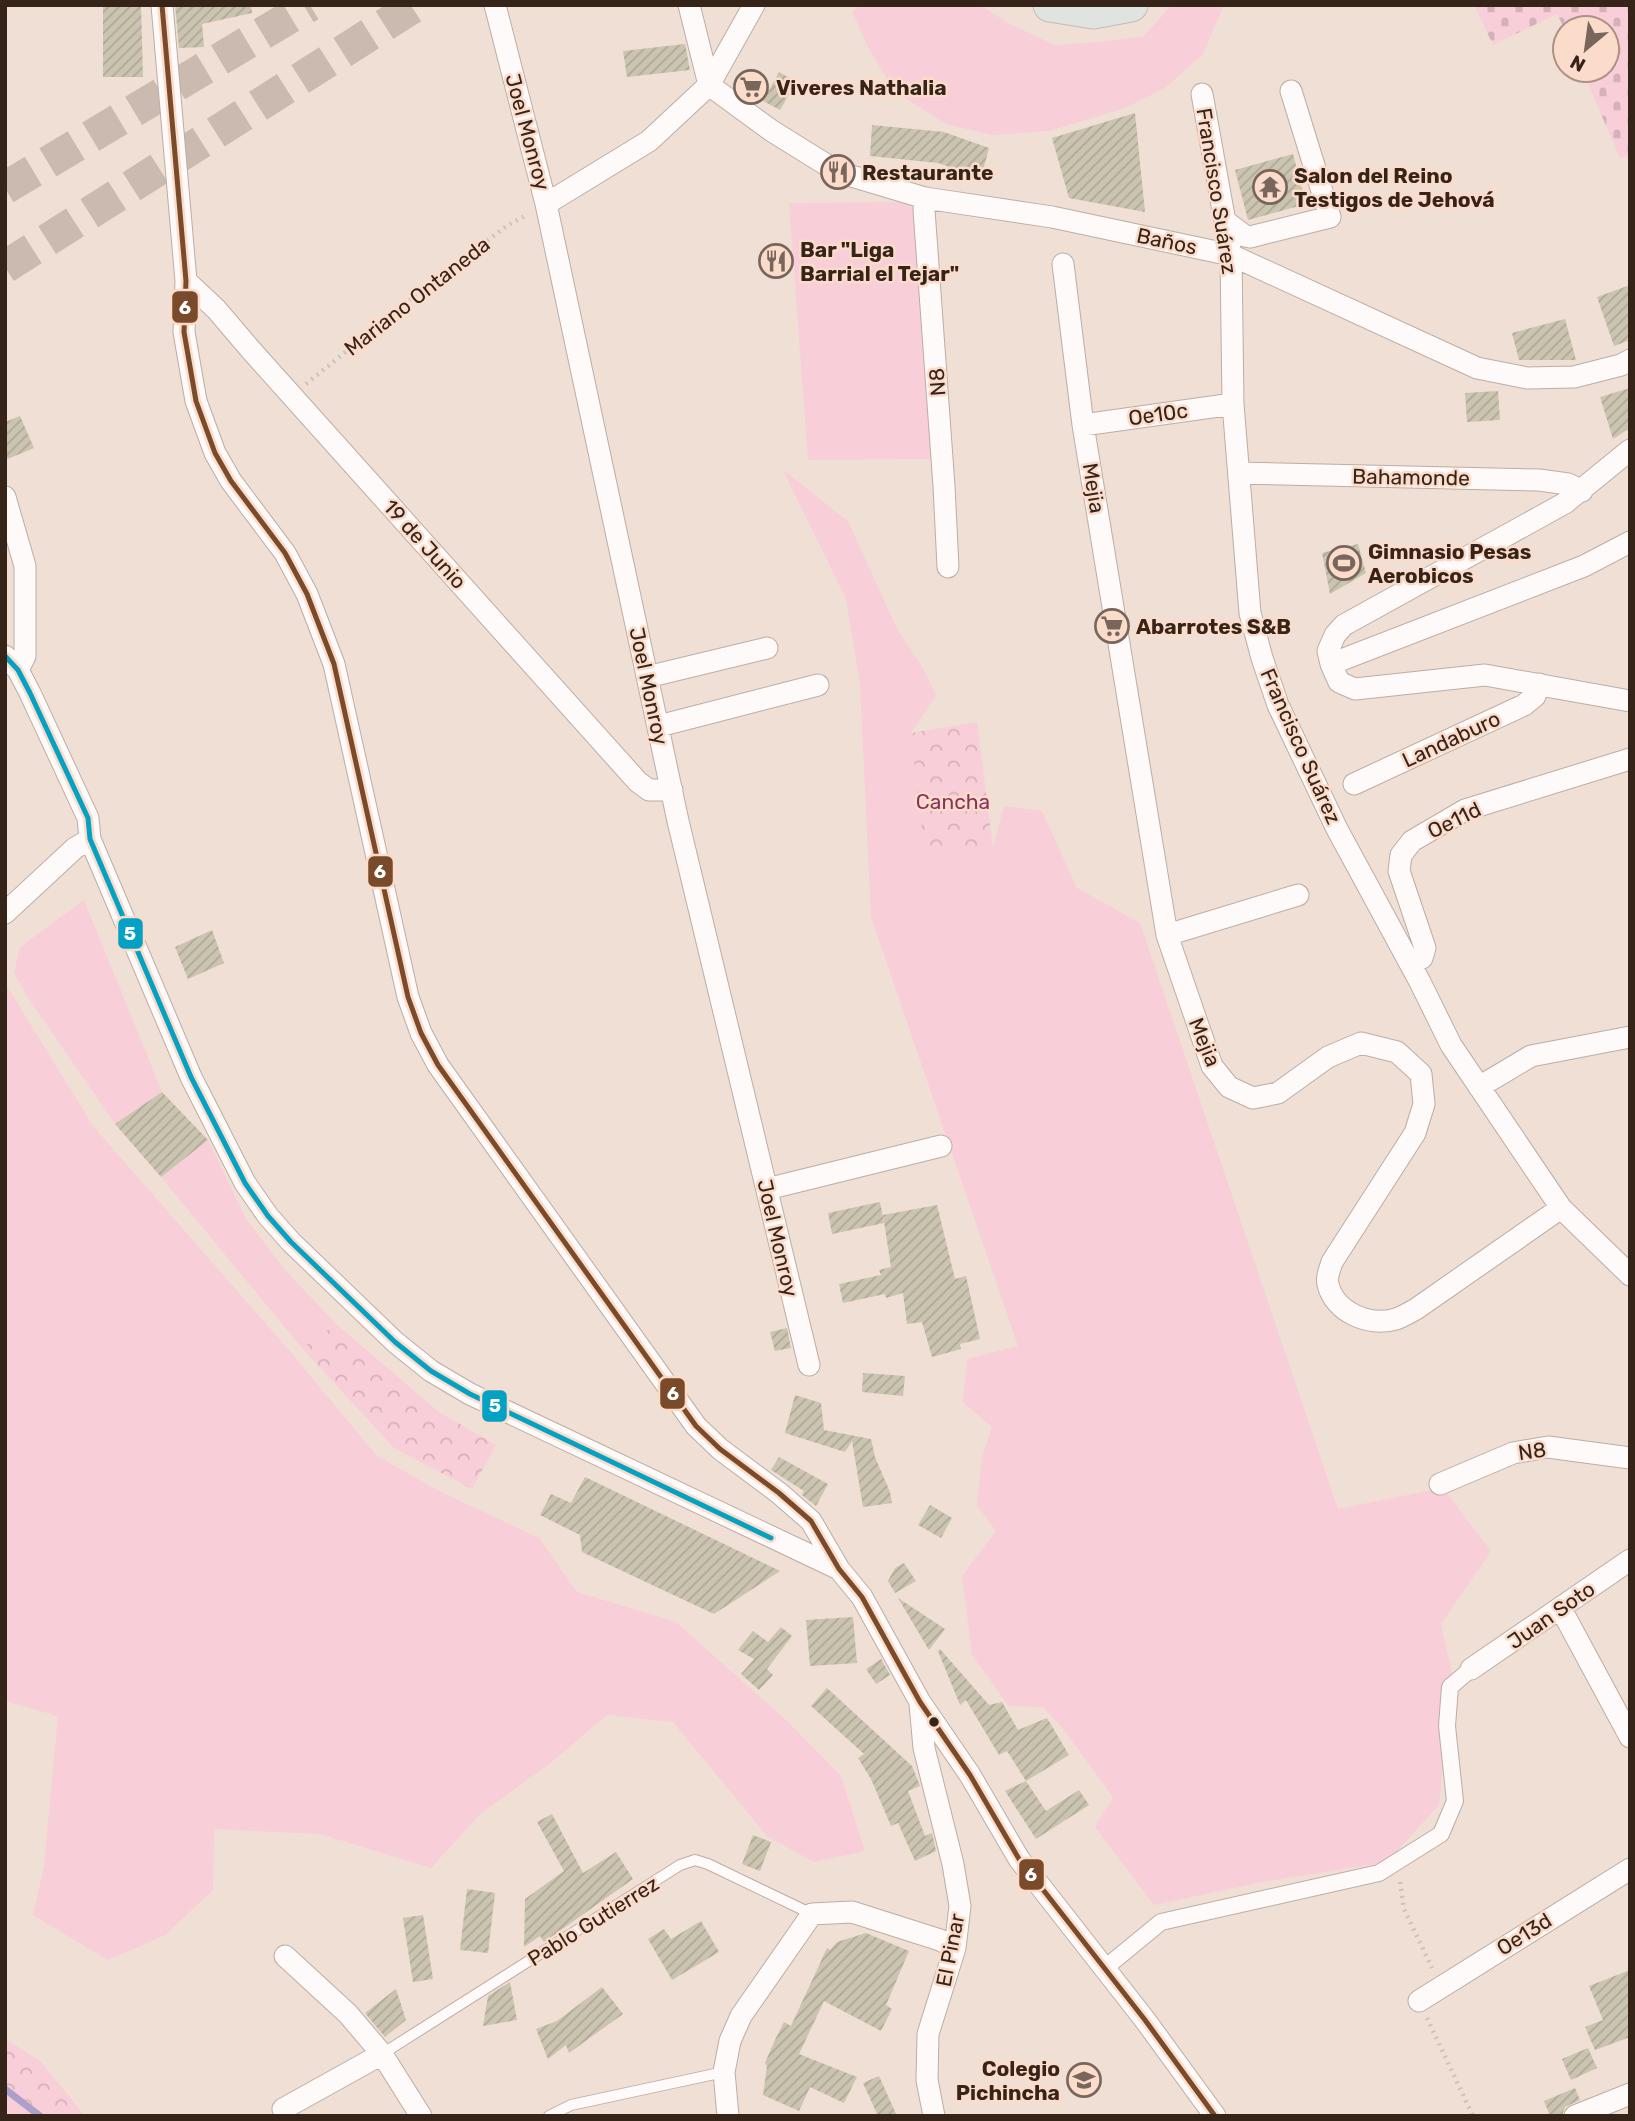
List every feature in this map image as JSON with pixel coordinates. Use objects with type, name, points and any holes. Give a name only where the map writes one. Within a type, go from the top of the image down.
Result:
[{"type":"main road","points":[[1050,5],[1067,10],[1093,12],[1131,5]]},
{"type":"street","points":[[162,5],[186,281],[184,332],[196,401],[215,453],[247,506],[285,553],[307,594],[334,663],[408,997],[421,1033],[438,1065],[696,1426],[720,1449],[779,1493],[811,1521],[839,1569],[862,1597],[920,1702],[970,1775],[1019,1858],[1215,2116]]},
{"type":"street","name":"Joel Monroy","points":[[495,5],[672,790],[809,1365]]},
{"type":"street","points":[[689,5],[709,85]]},
{"type":"street","points":[[540,208],[649,141],[709,85],[754,5]]},
{"type":"street","name":"Baños","points":[[709,85],[772,131],[838,172],[925,198],[1052,217],[1231,255],[1476,368],[1527,378],[1574,377],[1621,365],[1630,360]]},
{"type":"street","points":[[1226,221],[1250,237],[1330,217],[1291,91]]},
{"type":"street","name":"Francisco Suárez","points":[[1202,93],[1231,255],[1233,404],[1250,613],[1278,705],[1337,830],[1410,963],[1451,1045],[1561,1208],[1629,1272]]},
{"type":"street","name":"N8","points":[[925,198],[947,567]]},
{"type":"street","name":"Mejia","points":[[1063,264],[1083,425],[1167,935],[1212,1066],[1229,1087],[1253,1098],[1278,1093],[1328,1057],[1361,1042],[1397,1052],[1421,1074],[1424,1104],[1415,1133],[1332,1262],[1326,1281],[1335,1301],[1353,1315],[1374,1322],[1396,1319],[1416,1309],[1561,1208]]},
{"type":"street","name":"19 de Junio","points":[[186,281],[216,309],[638,782],[649,790],[672,790]]},
{"type":"street","name":"Oe10c","points":[[1083,425],[1233,404]]},
{"type":"street","points":[[1630,450],[1565,503],[1344,625],[1335,635],[1328,651],[1339,682],[1356,690],[1485,675],[1630,701]]},
{"type":"street","name":"Bahamonde","points":[[1239,473],[1539,480],[1568,484],[1582,491]]},
{"type":"street","points":[[5,497],[25,566],[25,656],[12,663],[88,818],[90,839],[191,1077],[245,1183],[268,1216],[291,1242],[395,1342],[431,1371],[470,1394],[839,1569]]},
{"type":"street","points":[[1331,664],[1624,552]]},
{"type":"street","points":[[647,677],[767,648]]},
{"type":"street","name":"Landaburo","points":[[1353,784],[1524,705],[1535,696],[1539,684]]},
{"type":"street","points":[[659,726],[818,685]]},
{"type":"street","name":"Oe11d","points":[[1410,963],[1422,958],[1425,948],[1399,871],[1401,855],[1412,841],[1465,810],[1630,759]]},
{"type":"street","points":[[5,913],[75,848],[90,839]]},
{"type":"street","points":[[1167,935],[1298,895]]},
{"type":"street","points":[[1479,1087],[1531,1056],[1630,1037]]},
{"type":"street","points":[[767,1189],[941,1146]]},
{"type":"street","name":"N8","points":[[1440,1484],[1513,1453],[1548,1447],[1630,1458]]},
{"type":"street","name":"Juan Soto","points":[[1471,1670],[1630,1560]]},
{"type":"street","points":[[1561,1609],[1630,1737]]},
{"type":"street","points":[[1105,1968],[1161,1922],[1378,1872],[1441,1834],[1455,1801],[1447,1726],[1450,1687],[1471,1670]]},
{"type":"street","name":"El Pinar","points":[[920,1702],[924,1748],[953,1864],[960,1906],[955,1948],[928,2034],[927,2080],[934,2116]]},
{"type":"street","name":"Oe13d","points":[[1419,2001],[1630,1869]]},
{"type":"street","name":"Pablo Gutierrez","points":[[812,1914],[852,1912],[940,1940],[955,1948]]},
{"type":"street","points":[[728,2116],[724,2072],[730,2041],[741,2016],[812,1914]]},
{"type":"street","points":[[285,1956],[348,2014],[383,2054],[421,2116]]},
{"type":"street","points":[[283,2109],[383,2054]]},
{"type":"street","points":[[1575,2116],[1630,2094]]},
{"type":"lane","name":"Pablo Gutierrez","points":[[383,2054],[668,1872],[695,1860],[812,1914]]},
{"type":"lane","points":[[549,2116],[571,2105],[724,2072]]},
{"type":"path","name":"Mariano Ontaneda","points":[[304,386],[432,282],[508,225],[540,208]]},
{"type":"path","points":[[1397,1861],[1404,1909],[1434,1972]]},
{"type":"path","points":[[1419,2001],[1473,2116]]},
{"type":"green space","points":[[862,5],[980,5],[1008,23],[1054,45],[1144,36],[1172,5],[1224,5],[1203,54],[1165,88],[1125,108],[1049,131],[993,135],[946,124],[894,91],[867,45],[852,11]]},
{"type":"green space","points":[[1474,5],[1630,5],[1630,155],[1620,158],[1588,84],[1621,84],[1621,14],[1551,14],[1551,17],[1493,45]]},
{"type":"green space","points":[[917,202],[942,459],[808,460],[789,203]]},
{"type":"green space","points":[[783,470],[848,521],[896,627],[923,668],[936,695],[911,733],[993,847],[1004,806],[1042,811],[1077,888],[1140,923],[1338,1509],[1443,1488],[1491,1551],[1441,1624],[1452,1673],[1439,1805],[1387,1862],[1262,1882],[1154,1905],[1095,1827],[1113,1797],[1064,1730],[1043,1707],[1009,1706],[972,1655],[962,1576],[996,1531],[977,1505],[982,1457],[992,1427],[963,1402],[967,1359],[1018,1346],[871,917],[860,683],[846,599]]},
{"type":"green space","name":"Cancha","points":[[977,722],[993,847],[924,847],[911,733]]},
{"type":"green space","points":[[84,900],[162,1092],[115,1124],[14,973],[20,947]]},
{"type":"green space","points":[[5,983],[93,1126],[288,1349],[377,1456],[439,1491],[539,1538],[577,1592],[676,1622],[786,1720],[841,1776],[865,1851],[814,1862],[767,1836],[673,1722],[607,1715],[548,1765],[480,1814],[431,1868],[320,1834],[214,1829],[213,1890],[165,1935],[108,1960],[33,1915],[44,1866],[58,1716],[5,1701]]},
{"type":"green space","points":[[208,1140],[246,1219],[285,1270],[336,1324],[302,1348],[161,1177]]},
{"type":"green space","points":[[336,1324],[439,1412],[496,1445],[472,1489],[394,1448],[302,1348]]},
{"type":"green space","points":[[5,2039],[40,2061],[85,2116],[5,2116]]},
{"type":"building","points":[[103,5],[141,5],[143,77],[103,77]]},
{"type":"building","points":[[175,5],[251,5],[252,13],[202,24],[204,47],[179,48]]},
{"type":"building","points":[[685,44],[690,70],[627,77],[623,51]]},
{"type":"building","points":[[779,72],[796,82],[780,110],[763,101]]},
{"type":"building","points":[[1135,113],[1145,212],[1069,198],[1052,138]]},
{"type":"building","points":[[872,125],[944,132],[989,148],[981,178],[938,163],[870,156]]},
{"type":"building","name":"Salon del Reino Testigos de Jehová","points":[[1293,154],[1306,204],[1248,220],[1235,170]]},
{"type":"building","points":[[1630,285],[1630,340],[1614,346],[1597,297]]},
{"type":"building","points":[[1565,319],[1576,360],[1519,360],[1512,333]]},
{"type":"building","points":[[1630,388],[1630,428],[1613,439],[1600,397]]},
{"type":"building","points":[[1498,391],[1500,420],[1467,422],[1465,393]]},
{"type":"building","points":[[20,416],[34,448],[5,460],[5,422]]},
{"type":"building","name":"Gimnasio Pesas Aerobicos","points":[[1358,544],[1366,573],[1330,594],[1322,553]]},
{"type":"building","points":[[212,930],[224,963],[188,979],[175,947]]},
{"type":"building","points":[[162,1092],[208,1140],[161,1177],[115,1124]]},
{"type":"building","points":[[880,1202],[884,1223],[832,1234],[828,1213]]},
{"type":"building","points":[[937,1205],[955,1279],[966,1276],[980,1339],[960,1344],[961,1349],[932,1357],[922,1322],[907,1324],[903,1293],[886,1298],[885,1294],[843,1303],[839,1284],[881,1275],[879,1270],[891,1267],[883,1215]]},
{"type":"building","points":[[787,1328],[791,1348],[775,1351],[770,1332]]},
{"type":"building","points":[[863,1373],[905,1376],[903,1396],[862,1392]]},
{"type":"building","points":[[795,1395],[821,1403],[824,1430],[871,1439],[892,1503],[863,1507],[852,1441],[845,1452],[785,1433]]},
{"type":"building","points":[[779,1457],[828,1484],[816,1506],[802,1495],[804,1491],[771,1470]]},
{"type":"building","points":[[585,1477],[780,1571],[714,1614],[582,1552],[580,1535],[540,1515],[551,1494],[571,1503]]},
{"type":"building","points":[[930,1505],[952,1518],[941,1538],[918,1525]]},
{"type":"building","points":[[904,1563],[916,1581],[895,1593],[888,1581],[895,1568]]},
{"type":"building","points":[[898,1598],[945,1629],[929,1650]]},
{"type":"building","points":[[853,1617],[857,1663],[810,1666],[806,1620]]},
{"type":"building","points":[[781,1627],[792,1636],[767,1669],[773,1675],[759,1690],[741,1674],[754,1659],[738,1650],[753,1631],[768,1642]]},
{"type":"building","points":[[940,1649],[989,1705],[1002,1702],[1018,1730],[1047,1718],[1069,1755],[1026,1781],[1007,1751],[999,1755],[966,1700],[960,1705],[938,1651]]},
{"type":"building","points":[[881,1659],[890,1675],[876,1684],[866,1669]]},
{"type":"building","points":[[827,1688],[912,1766],[920,1786],[908,1791],[925,1836],[932,1833],[936,1851],[915,1861],[898,1823],[891,1826],[871,1779],[858,1758],[864,1754],[811,1706]]},
{"type":"building","points":[[1026,1781],[1046,1811],[1079,1790],[1089,1805],[1036,1839],[1005,1791]]},
{"type":"building","points":[[552,1814],[583,1873],[616,1852],[633,1879],[544,1942],[540,1936],[524,1947],[525,1899],[564,1871],[537,1822]]},
{"type":"building","points":[[753,1835],[771,1842],[760,1871],[742,1864]]},
{"type":"building","points":[[467,1889],[495,1893],[488,1953],[460,1950]]},
{"type":"building","points":[[423,1915],[433,1979],[413,1982],[403,1918]]},
{"type":"building","points":[[701,1921],[719,1952],[672,1980],[648,1939],[664,1929],[671,1939]]},
{"type":"building","points":[[866,1933],[909,1951],[886,2005],[892,2009],[881,2031],[824,2001],[799,2054],[857,2077],[844,2103],[810,2087],[799,2111],[763,2095],[767,2066],[765,2063],[774,2042],[784,2022],[791,2026],[827,1948],[830,1950],[837,1942]]},
{"type":"building","points":[[1630,1970],[1630,2037],[1595,2050],[1585,2027],[1603,2020],[1589,1986]]},
{"type":"building","points":[[510,1982],[517,2020],[483,2026],[488,1996]]},
{"type":"building","points":[[602,1987],[623,2014],[569,2053],[566,2045],[548,2059],[536,2029],[557,2021]]},
{"type":"building","points":[[396,1989],[406,2020],[385,2037],[365,2013]]},
{"type":"building","points":[[1588,2048],[1597,2068],[1571,2080],[1562,2059]]},
{"type":"building","points":[[879,2076],[897,2116],[878,2116],[863,2083]]},
{"type":"building","points":[[1575,2088],[1580,2100],[1565,2107],[1562,2116],[1550,2116],[1544,2101]]},
{"type":"waterway","points":[[5,2089],[40,2116]]},
{"type":"tunnel","points":[[5,188],[310,5]]},
{"type":"tunnel","points":[[5,267],[416,5]]},
{"type":"transit line","name":"6","points":[[162,5],[186,281],[184,332],[196,401],[215,453],[231,481],[285,553],[307,594],[334,664],[408,997],[421,1033],[438,1065],[696,1426],[720,1449],[779,1493],[811,1521],[839,1569],[862,1597],[920,1702],[970,1775],[1019,1859],[1145,2020],[1215,2116]]},
{"type":"transit line","name":"5","points":[[5,656],[18,670],[30,693],[88,818],[90,839],[191,1077],[245,1183],[268,1216],[291,1242],[395,1342],[431,1371],[470,1394],[771,1538]]},
{"type":"place","name":"Viveres Nathalia","points":[[751,87]]},
{"type":"place","name":"Restaurante","points":[[838,172]]},
{"type":"place","name":"Salon del Reino Testigos de Jehová","points":[[1270,187]]},
{"type":"place","name":"Bar \"Liga Barrial el Tejar\"","points":[[776,261]]},
{"type":"place","name":"Gimnasio Pesas Aerobicos","points":[[1344,563]]},
{"type":"place","name":"Abarrotes S&B","points":[[1112,626]]},
{"type":"place","name":"Colegio Pichincha","points":[[1084,2080]]}]
